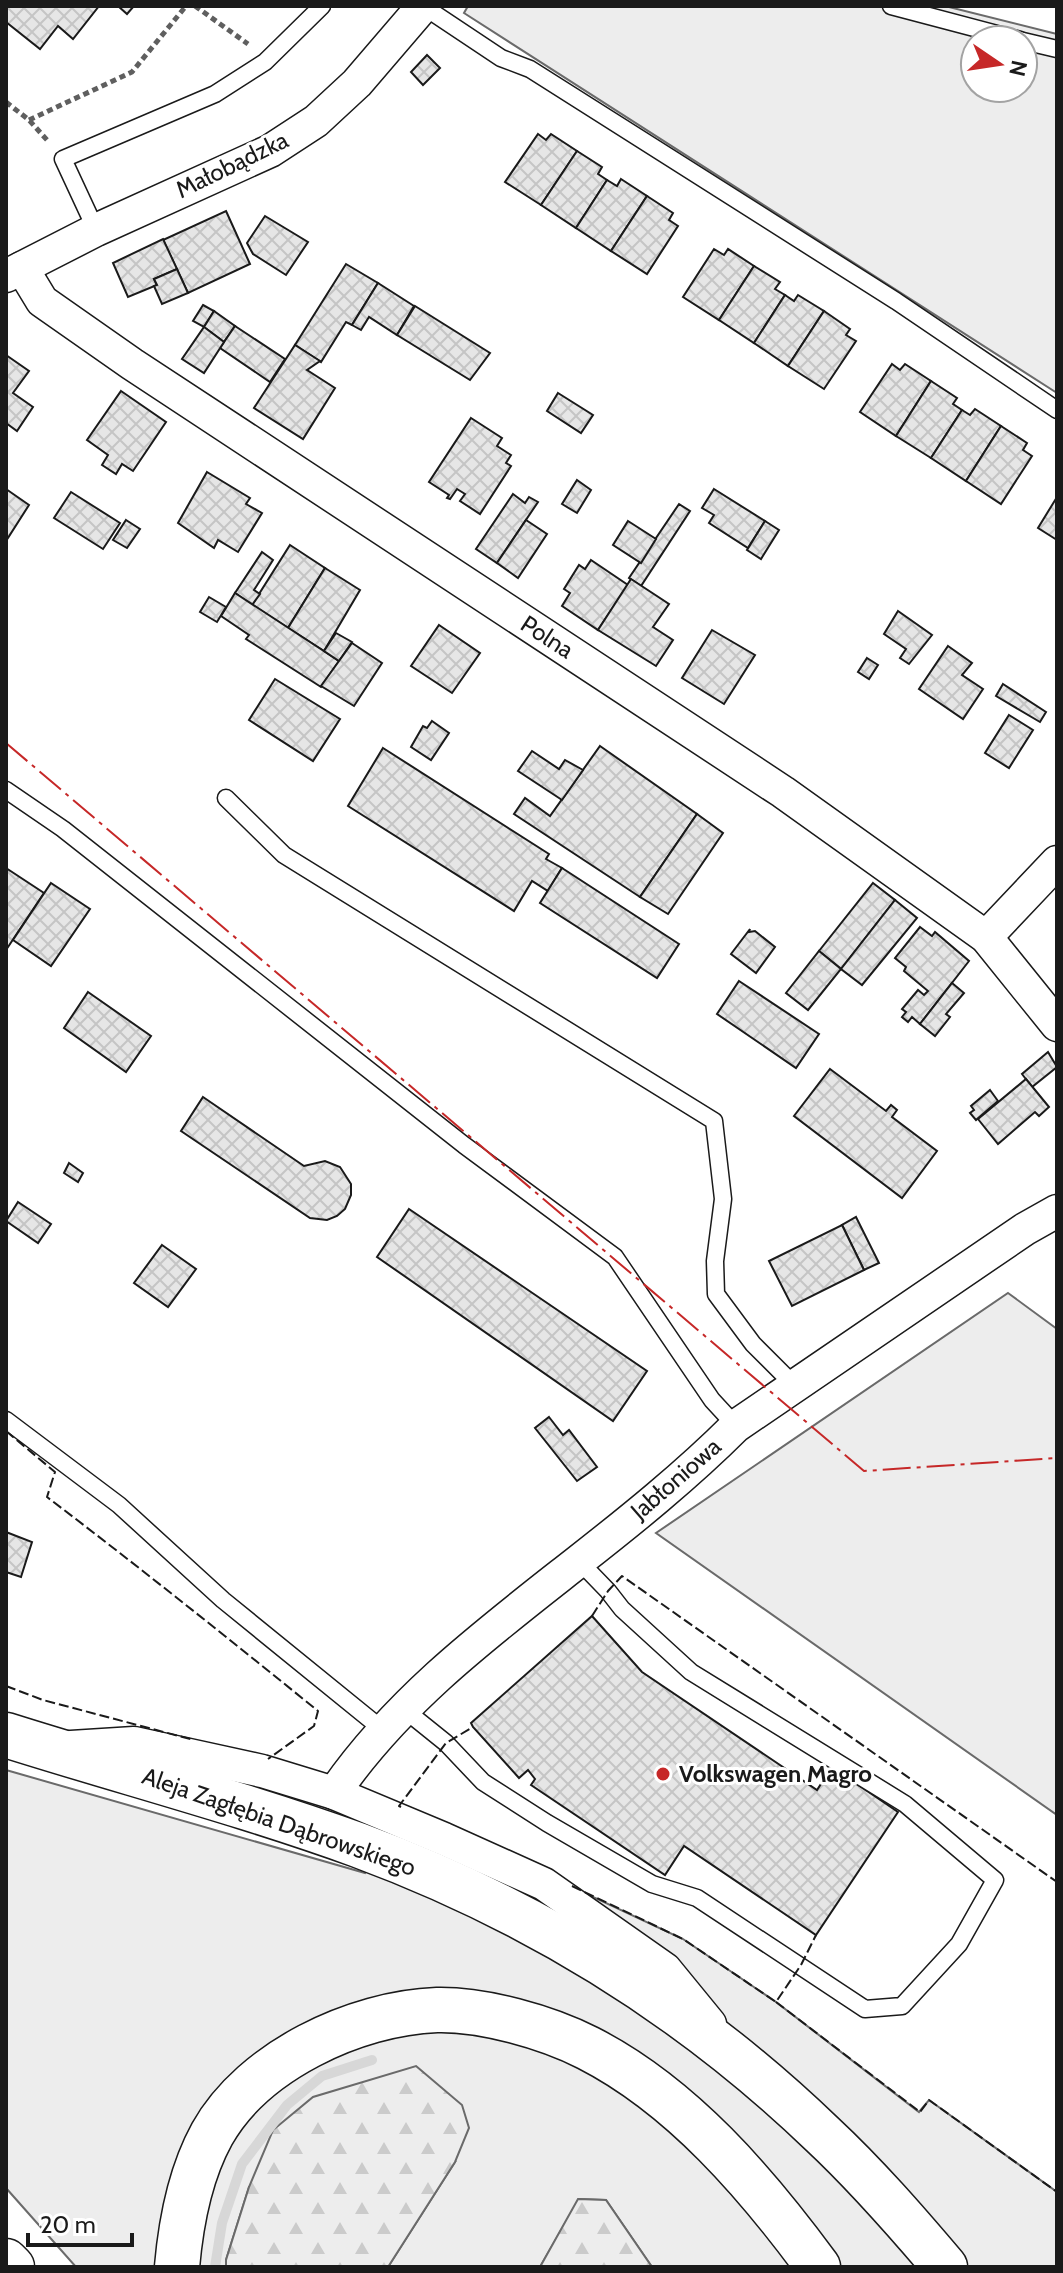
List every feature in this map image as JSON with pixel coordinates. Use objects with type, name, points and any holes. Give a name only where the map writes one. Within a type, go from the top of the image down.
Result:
[{"type":"main road","name":"Aleja Zagłębia Dąbrowskiego","points":[[6,1735],[273,1815],[432,1875],[498,1905],[585,1951],[650,1994],[736,2058],[842,2153],[945,2267]]},
{"type":"main road","points":[[177,2267],[180,2231],[192,2181],[212,2133],[239,2096],[272,2068],[309,2045],[399,2014],[439,2010],[537,2026],[588,2048],[626,2071],[665,2100],[748,2179],[818,2267]]},
{"type":"main road","points":[[6,2261],[12,2267]]},
{"type":"street","name":"Małobądzka","points":[[14,272],[96,230],[270,151],[316,121],[357,83],[423,6]]},
{"type":"street","name":"Polna","points":[[14,272],[42,301],[132,364],[783,792],[986,937],[1057,1025]]},
{"type":"street","points":[[986,937],[1057,862]]},
{"type":"street","name":"Jabłoniowa","points":[[334,1793],[356,1762],[394,1720],[466,1650],[706,1456],[736,1426],[1025,1229],[1057,1211]]},
{"type":"street","points":[[48,1748],[134,1743],[262,1771],[334,1793],[544,1884],[665,1969],[736,2058]]},
{"type":"lane","points":[[96,230],[63,159],[215,94],[265,62],[322,6]]},
{"type":"lane","points":[[423,6],[501,58],[530,69],[896,301],[1057,410]]},
{"type":"lane","points":[[891,6],[960,24]]},
{"type":"lane","points":[[6,790],[63,829],[464,1145],[615,1257],[712,1400],[736,1426]]},
{"type":"lane","points":[[226,798],[284,855],[714,1121],[723,1199],[715,1261],[716,1294],[753,1344],[795,1386]]},
{"type":"lane","points":[[6,1420],[119,1505],[223,1600],[394,1720],[446,1743],[483,1782],[652,1884],[697,1898],[865,2009],[902,2006],[959,1944],[995,1880],[905,1804],[691,1672],[622,1609],[579,1561]]},
{"type":"path","points":[[29,120],[132,72],[186,6]]},
{"type":"path","points":[[195,6],[253,48],[265,62]]},
{"type":"path","points":[[6,102],[29,120],[63,159]]},
{"type":"green space","points":[[468,6],[945,6],[1017,24],[959,24],[959,104],[1039,104],[1039,30],[1057,34],[1057,393],[464,13]]},
{"type":"green space","points":[[1008,1293],[1057,1329],[1057,1815],[656,1533]]},
{"type":"green space","points":[[6,1770],[365,1873],[399,1806],[683,1939],[776,2002],[919,2112],[929,2100],[1057,2192],[1057,2267],[652,2267],[606,2200],[579,2199],[540,2267],[388,2267],[455,2162],[249,2187],[226,2267],[76,2267],[6,2188]]},
{"type":"green space","points":[[416,2066],[462,2105],[469,2128],[455,2162],[388,2267],[226,2267],[249,2187],[273,2130],[313,2097]]},
{"type":"green space","points":[[578,2199],[606,2200],[652,2267],[540,2267]]},
{"type":"building","points":[[6,6],[99,6],[73,39],[58,26],[40,49],[6,22]]},
{"type":"building","points":[[118,6],[134,6],[127,14]]},
{"type":"building","points":[[427,55],[440,68],[423,85],[411,72]]},
{"type":"building","points":[[538,134],[546,140],[551,134],[577,151],[541,205],[505,182]]},
{"type":"building","points":[[577,151],[602,167],[598,174],[607,180],[576,228],[541,205]]},
{"type":"building","points":[[621,179],[647,196],[611,251],[576,228],[607,180],[617,186]]},
{"type":"building","points":[[647,196],[673,213],[669,220],[678,226],[647,274],[611,251]]},
{"type":"building","points":[[226,211],[250,264],[188,293],[163,240]]},
{"type":"building","points":[[265,216],[308,242],[286,275],[253,254],[247,243]]},
{"type":"building","points":[[163,239],[177,269],[154,279],[157,285],[128,297],[113,263]]},
{"type":"building","points":[[714,249],[724,255],[728,249],[754,266],[719,320],[683,297]]},
{"type":"building","points":[[346,264],[378,283],[352,325],[346,322],[321,362],[295,345]]},
{"type":"building","points":[[754,266],[780,282],[775,289],[785,295],[754,343],[719,320]]},
{"type":"building","points":[[177,269],[188,293],[162,304],[154,279]]},
{"type":"building","points":[[378,283],[414,306],[397,335],[369,317],[361,330],[352,325]]},
{"type":"building","points":[[785,295],[794,301],[798,295],[824,311],[788,366],[754,343]]},
{"type":"building","points":[[203,305],[214,311],[204,327],[193,321]]},
{"type":"building","points":[[415,306],[490,353],[470,380],[397,335]]},
{"type":"building","points":[[214,311],[235,326],[224,342],[204,327]]},
{"type":"building","points":[[824,311],[850,329],[846,335],[856,341],[824,389],[788,366]]},
{"type":"building","points":[[235,326],[285,359],[270,382],[220,348]]},
{"type":"building","points":[[204,327],[224,342],[204,373],[182,359]]},
{"type":"building","points":[[295,345],[320,361],[307,370],[335,388],[303,439],[254,408]]},
{"type":"building","points":[[6,355],[29,371],[13,393],[33,407],[17,431],[6,423]]},
{"type":"building","points":[[892,364],[900,370],[905,364],[931,381],[896,436],[860,412]]},
{"type":"building","points":[[931,381],[957,398],[953,404],[962,410],[931,458],[896,436]]},
{"type":"building","points":[[121,391],[166,422],[133,471],[122,464],[116,474],[102,465],[108,455],[87,440]]},
{"type":"building","points":[[558,393],[593,415],[581,433],[547,411]]},
{"type":"building","points":[[975,409],[1001,426],[966,481],[931,458],[962,410],[970,415]]},
{"type":"building","points":[[471,418],[502,438],[497,446],[511,455],[506,463],[511,466],[480,514],[460,501],[465,494],[457,489],[450,499],[447,498],[449,495],[429,482]]},
{"type":"building","points":[[1001,426],[1027,443],[1023,450],[1032,456],[1001,504],[966,481]]},
{"type":"building","points":[[207,472],[250,498],[246,504],[262,513],[238,552],[218,540],[214,548],[178,523]]},
{"type":"building","points":[[577,480],[591,490],[577,513],[562,504]]},
{"type":"building","points":[[6,489],[29,505],[6,541]]},
{"type":"building","points":[[714,489],[765,521],[748,548],[709,523],[714,515],[702,508]]},
{"type":"building","points":[[71,492],[120,523],[103,549],[54,518]]},
{"type":"building","points":[[513,494],[525,503],[529,497],[538,502],[497,563],[476,549]]},
{"type":"building","points":[[1057,497],[1057,540],[1038,528]]},
{"type":"building","points":[[679,504],[690,511],[641,586],[629,578]]},
{"type":"building","points":[[126,520],[140,529],[127,548],[113,540]]},
{"type":"building","points":[[526,520],[547,534],[518,578],[497,563]]},
{"type":"building","points":[[628,521],[656,539],[641,563],[613,545]]},
{"type":"building","points":[[765,521],[779,530],[761,559],[747,550]]},
{"type":"building","points":[[290,545],[325,568],[288,628],[252,605]]},
{"type":"building","points":[[262,552],[273,560],[254,590],[260,594],[252,605],[235,593]]},
{"type":"building","points":[[591,560],[628,585],[598,630],[562,606],[570,593],[564,589],[579,565],[585,569]]},
{"type":"building","points":[[325,568],[360,590],[324,651],[288,628]]},
{"type":"building","points":[[631,579],[669,604],[653,627],[673,640],[656,666],[598,630]]},
{"type":"building","points":[[235,593],[339,661],[321,687],[246,639],[249,635],[221,616]]},
{"type":"building","points":[[209,597],[226,607],[217,622],[200,612]]},
{"type":"building","points":[[898,611],[932,635],[909,664],[900,658],[906,649],[884,634]]},
{"type":"building","points":[[439,625],[480,653],[452,693],[411,666]]},
{"type":"building","points":[[712,630],[755,655],[724,704],[682,678]]},
{"type":"building","points":[[336,633],[352,642],[339,661],[324,651]]},
{"type":"building","points":[[352,643],[382,663],[354,706],[321,686]]},
{"type":"building","points":[[948,646],[972,663],[962,675],[983,689],[963,719],[919,689]]},
{"type":"building","points":[[867,658],[878,665],[869,679],[858,672]]},
{"type":"building","points":[[275,679],[340,719],[313,761],[249,720]]},
{"type":"building","points":[[1003,684],[1046,712],[1040,722],[996,696]]},
{"type":"building","points":[[1009,715],[1033,730],[1009,768],[985,753]]},
{"type":"building","points":[[432,721],[449,733],[431,760],[411,747],[423,726],[427,728]]},
{"type":"building","points":[[600,746],[697,814],[640,897],[514,814],[525,798],[550,816]]},
{"type":"building","points":[[383,748],[549,854],[546,859],[562,868],[548,891],[532,881],[514,911],[348,806]]},
{"type":"building","points":[[532,751],[559,769],[565,760],[583,770],[562,800],[518,771]]},
{"type":"building","points":[[697,814],[723,833],[668,914],[640,897]]},
{"type":"building","points":[[6,868],[44,893],[6,950]]},
{"type":"building","points":[[562,868],[679,944],[657,978],[540,903]]},
{"type":"building","points":[[51,883],[90,909],[51,966],[13,940]]},
{"type":"building","points":[[873,883],[895,900],[841,969],[819,951]]},
{"type":"building","points":[[895,900],[917,918],[862,985],[841,969]]},
{"type":"building","points":[[920,927],[932,936],[935,932],[969,961],[920,1024],[912,1017],[908,1022],[902,1017],[906,1012],[902,1009],[918,990],[924,995],[928,991],[904,971],[906,967],[895,958]]},
{"type":"building","points":[[750,929],[749,932],[755,931],[775,947],[756,973],[731,954]]},
{"type":"building","points":[[819,951],[841,969],[808,1010],[786,993]]},
{"type":"building","points":[[739,981],[819,1034],[796,1068],[717,1014]]},
{"type":"building","points":[[952,983],[964,993],[946,1014],[950,1017],[935,1036],[920,1024]]},
{"type":"building","points":[[88,992],[151,1036],[126,1072],[64,1028]]},
{"type":"building","points":[[1048,1052],[1057,1067],[1032,1087],[1022,1074]]},
{"type":"building","points":[[830,1069],[886,1111],[891,1105],[897,1110],[892,1117],[937,1151],[902,1198],[794,1116]]},
{"type":"building","points":[[1026,1079],[1049,1107],[1039,1116],[1035,1112],[998,1144],[978,1119]]},
{"type":"building","points":[[990,1090],[998,1101],[976,1120],[970,1113],[974,1110],[971,1106]]},
{"type":"building","points":[[203,1097],[304,1166],[325,1161],[340,1167],[351,1184],[351,1195],[345,1209],[327,1220],[310,1218],[181,1131]]},
{"type":"building","points":[[69,1163],[83,1173],[78,1182],[64,1173]]},
{"type":"building","points":[[18,1202],[51,1224],[38,1243],[6,1221]]},
{"type":"building","points":[[409,1209],[647,1371],[613,1421],[377,1257]]},
{"type":"building","points":[[856,1217],[879,1263],[864,1270],[842,1225]]},
{"type":"building","points":[[842,1225],[864,1270],[792,1306],[769,1261]]},
{"type":"building","points":[[162,1245],[196,1269],[168,1307],[134,1283]]},
{"type":"building","points":[[549,1417],[563,1435],[569,1430],[597,1467],[577,1481],[535,1428]]},
{"type":"building","points":[[6,1532],[32,1542],[21,1577],[6,1572]]},
{"type":"building","name":"Volkswagen Magro","points":[[592,1616],[642,1672],[817,1790],[832,1767],[898,1812],[816,1935],[684,1846],[665,1875],[531,1785],[535,1779],[528,1770],[519,1778],[473,1727],[471,1723]]},
{"type":"waterway","points":[[215,2267],[222,2223],[242,2164],[287,2105],[322,2076],[372,2060]]},
{"type":"fence","points":[[6,1431],[55,1472],[47,1497],[318,1711],[314,1726],[268,1759]]},
{"type":"fence","points":[[592,1616],[622,1576],[1057,1882]]},
{"type":"fence","points":[[6,1686],[43,1700],[194,1740]]},
{"type":"fence","points":[[401,1807],[446,1743],[473,1727]]},
{"type":"fence","points":[[572,1886],[683,1939],[776,2002],[801,1965],[816,1935]]},
{"type":"fence","points":[[776,2002],[920,2112],[929,2100],[1057,2192]]},
{"type":"power","points":[[6,743],[864,1471],[1057,1458]]},
{"type":"place","name":"Volkswagen Magro","points":[[663,1774]]}]
